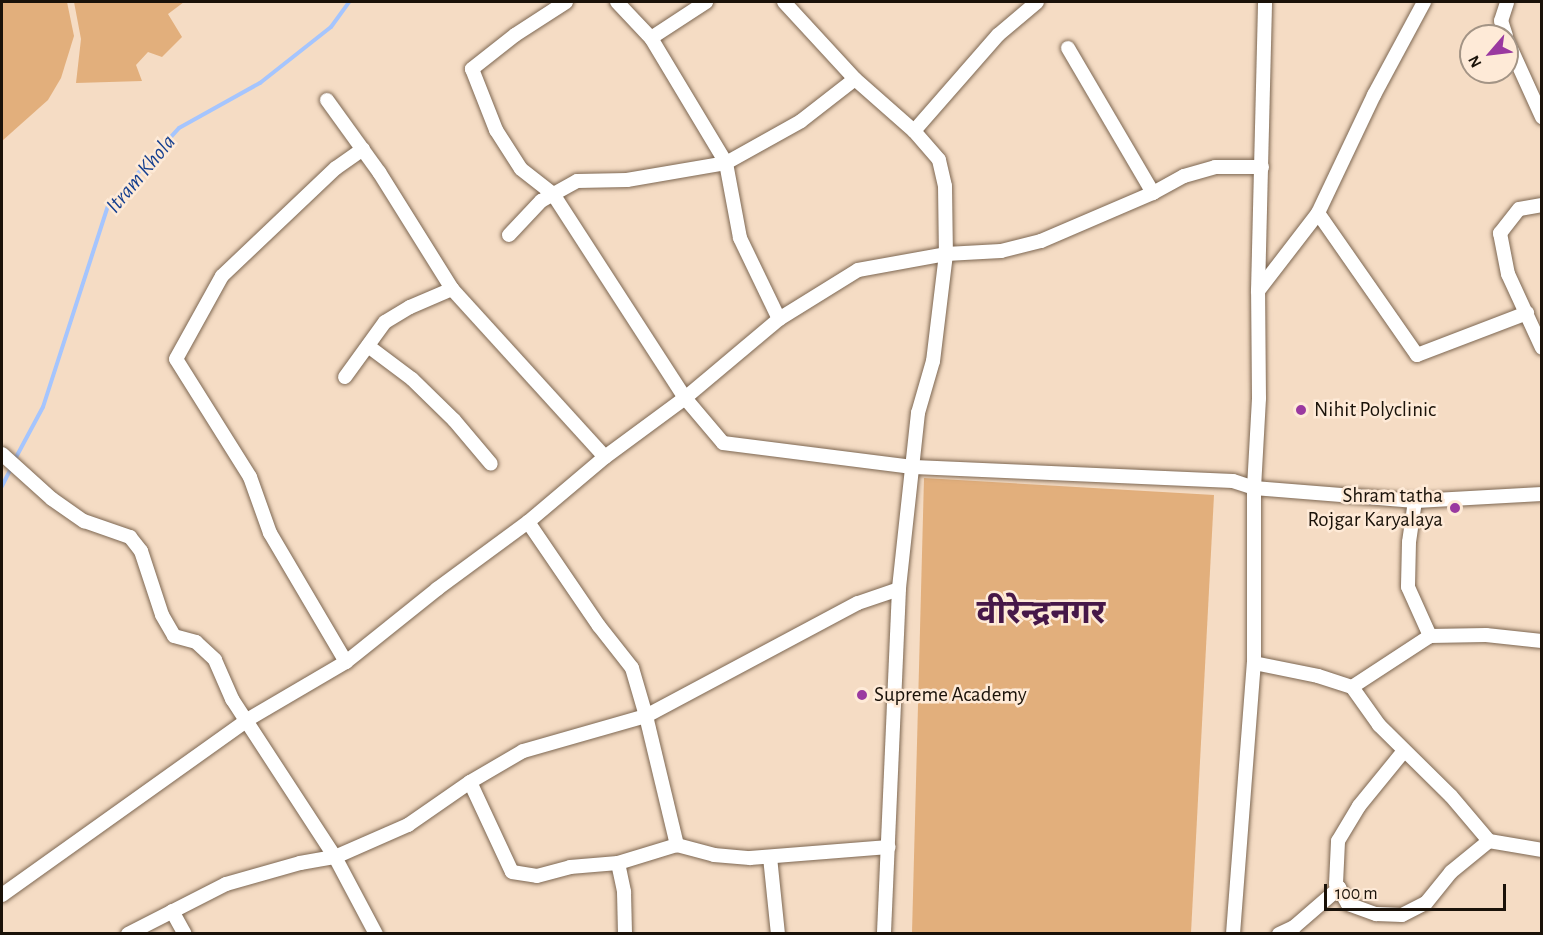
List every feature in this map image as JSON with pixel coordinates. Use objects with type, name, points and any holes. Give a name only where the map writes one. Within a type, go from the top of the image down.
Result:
[{"type":"street","points":[[566,2],[515,35],[472,69],[496,130],[521,170],[553,194],[685,398],[723,443],[914,467],[1233,481],[1254,488],[1415,501],[1542,494]]},
{"type":"street","points":[[617,2],[651,38],[726,163],[740,238],[779,319]]},
{"type":"street","points":[[651,38],[706,2]]},
{"type":"street","points":[[784,2],[855,79],[914,131],[939,160],[945,186],[946,254],[933,361],[918,413],[914,467],[899,589],[884,933]]},
{"type":"street","points":[[914,131],[998,35],[1037,2]]},
{"type":"street","points":[[1233,933],[1254,663],[1254,488],[1259,398],[1258,291],[1265,2]]},
{"type":"street","points":[[1258,291],[1318,213],[1374,95],[1425,2]]},
{"type":"street","points":[[1502,24],[1507,2]]},
{"type":"street","points":[[1068,48],[1153,193]]},
{"type":"street","points":[[1519,66],[1542,117]]},
{"type":"street","points":[[509,236],[542,201],[576,181],[627,180],[726,163],[801,121],[855,79]]},
{"type":"street","points":[[327,100],[363,149],[452,289],[605,457]]},
{"type":"street","points":[[346,662],[270,533],[250,477],[176,359],[222,276],[336,168],[363,149]]},
{"type":"street","points":[[2,895],[247,720],[346,662],[437,588],[528,522],[605,457],[685,398],[779,319],[858,270],[946,254],[1001,251],[1041,241],[1153,193],[1184,176],[1215,167],[1262,167]]},
{"type":"street","points":[[1542,205],[1519,209],[1500,233],[1508,274],[1542,348]]},
{"type":"street","points":[[1318,213],[1417,356],[1527,313]]},
{"type":"street","points":[[345,377],[385,322],[410,307],[452,289]]},
{"type":"street","points":[[368,346],[412,379],[454,420],[491,464]]},
{"type":"street","points":[[2,454],[33,484],[84,521],[130,537],[141,551],[162,615],[174,636],[196,642],[215,660],[232,699],[335,857],[376,933]]},
{"type":"street","points":[[1415,501],[1409,542],[1408,587],[1430,636]]},
{"type":"street","points":[[528,522],[599,626],[632,668],[677,845]]},
{"type":"street","points":[[128,933],[226,884],[300,863],[335,857],[408,825],[470,782],[523,751],[646,716],[858,603],[899,589]]},
{"type":"street","points":[[1352,687],[1430,636],[1486,635],[1542,641]]},
{"type":"street","points":[[1254,663],[1318,676],[1352,687],[1379,725],[1403,752],[1451,795],[1489,841],[1542,850]]},
{"type":"street","points":[[1403,752],[1359,806],[1338,841],[1336,884],[1348,904],[1376,914],[1402,915],[1426,903],[1451,872],[1489,841]]},
{"type":"street","points":[[470,782],[512,872],[537,876],[570,867],[618,863],[677,845],[714,855],[770,857],[889,848]]},
{"type":"street","points":[[770,857],[778,933]]},
{"type":"street","points":[[618,863],[624,892],[625,933]]},
{"type":"street","points":[[1279,933],[1294,927],[1339,888]]},
{"type":"street","points":[[172,911],[185,933]]},
{"type":"shaded area","points":[[2,2],[67,2],[74,36],[61,78],[48,100],[2,141]]},
{"type":"shaded area","points":[[74,2],[184,2],[168,14],[182,37],[162,57],[148,52],[136,65],[142,81],[76,83],[81,39]]},
{"type":"shaded area","points":[[924,478],[1214,495],[1191,933],[912,933]]},
{"type":"waterway","name":"Itram Khola","points":[[14,461],[43,407],[108,206],[179,128],[260,83],[331,27],[349,2]]},
{"type":"waterway","name":"Itram Khola","points":[[2,486],[11,468]]},
{"type":"place","name":"Nihit Polyclinic","points":[[1301,410]]},
{"type":"place","name":"Shram tatha Rojgar Karyalaya","points":[[1455,508]]},
{"type":"place","name":"Supreme Academy","points":[[862,695]]},
{"type":"district","name":"वीरेन्द्रनगर","points":[[1041,614]]}]
